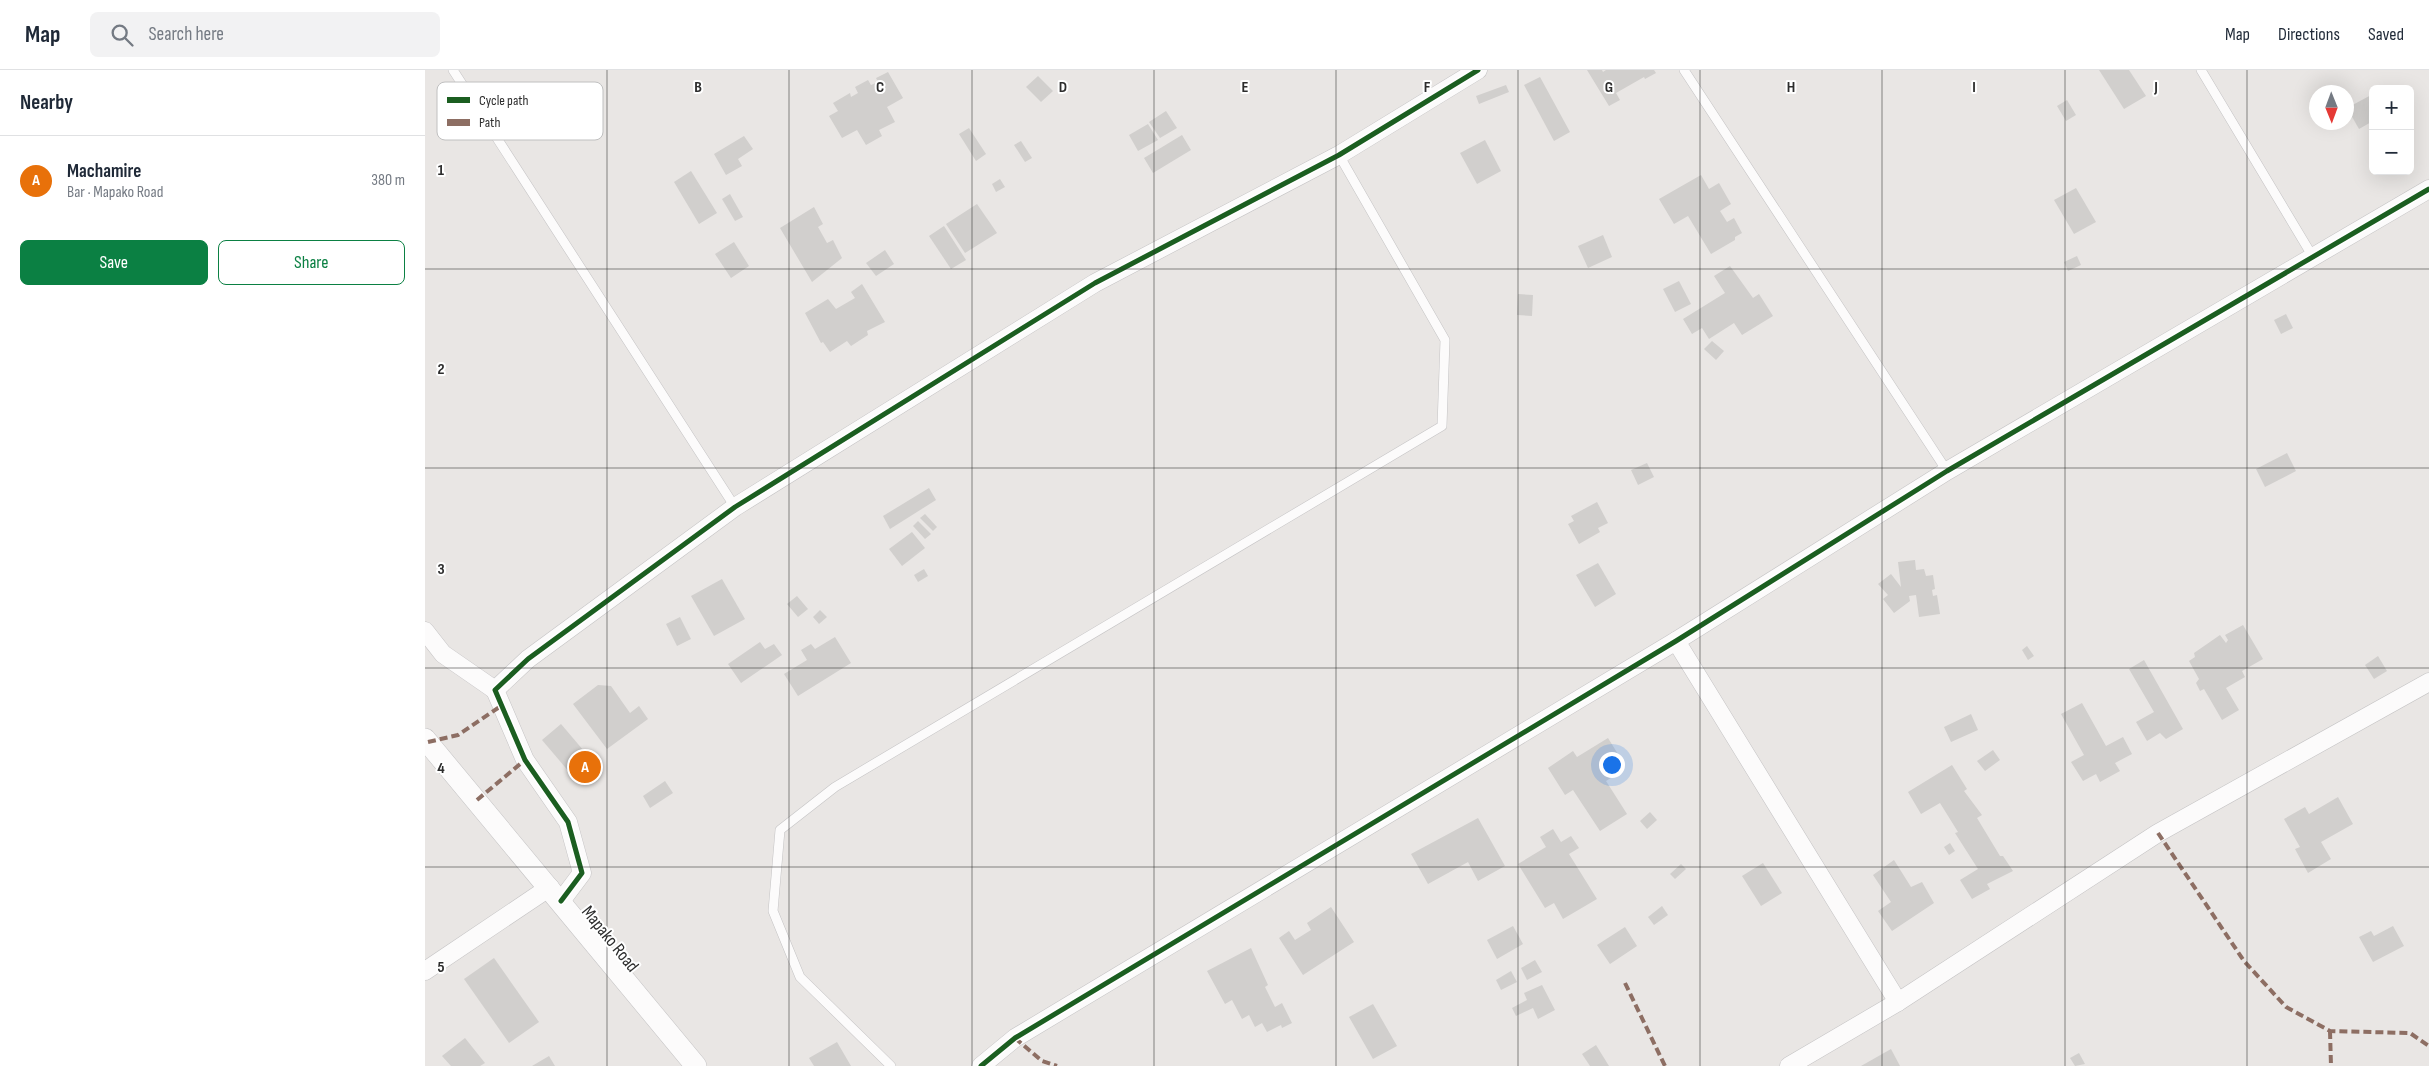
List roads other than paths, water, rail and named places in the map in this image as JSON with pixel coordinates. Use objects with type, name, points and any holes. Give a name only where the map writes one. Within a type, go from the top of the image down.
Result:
[{"type":"street","points":[[495,690],[528,659],[735,507],[1095,283],[1339,155],[1478,70]]},
{"type":"street","points":[[981,1066],[1015,1038],[1676,642],[1947,471],[2429,189]]},
{"type":"street","points":[[425,631],[443,654],[495,690],[525,760],[568,822],[582,872],[556,894],[425,971]]},
{"type":"street","points":[[1676,642],[1898,1002]]},
{"type":"street","points":[[1789,1066],[1898,1002],[2158,833],[2429,682]]},
{"type":"street","name":"Mapako Road","points":[[425,738],[556,894],[696,1066]]},
{"type":"lane","points":[[453,70],[461,82]]},
{"type":"lane","points":[[1684,70],[1947,471]]},
{"type":"lane","points":[[2201,70],[2313,257]]},
{"type":"lane","points":[[498,140],[735,507]]},
{"type":"lane","points":[[891,1066],[799,977],[773,912],[780,830],[835,787],[1442,426],[1445,340],[1339,155]]},
{"type":"place","name":"Machamire","points":[[585,767]]}]
